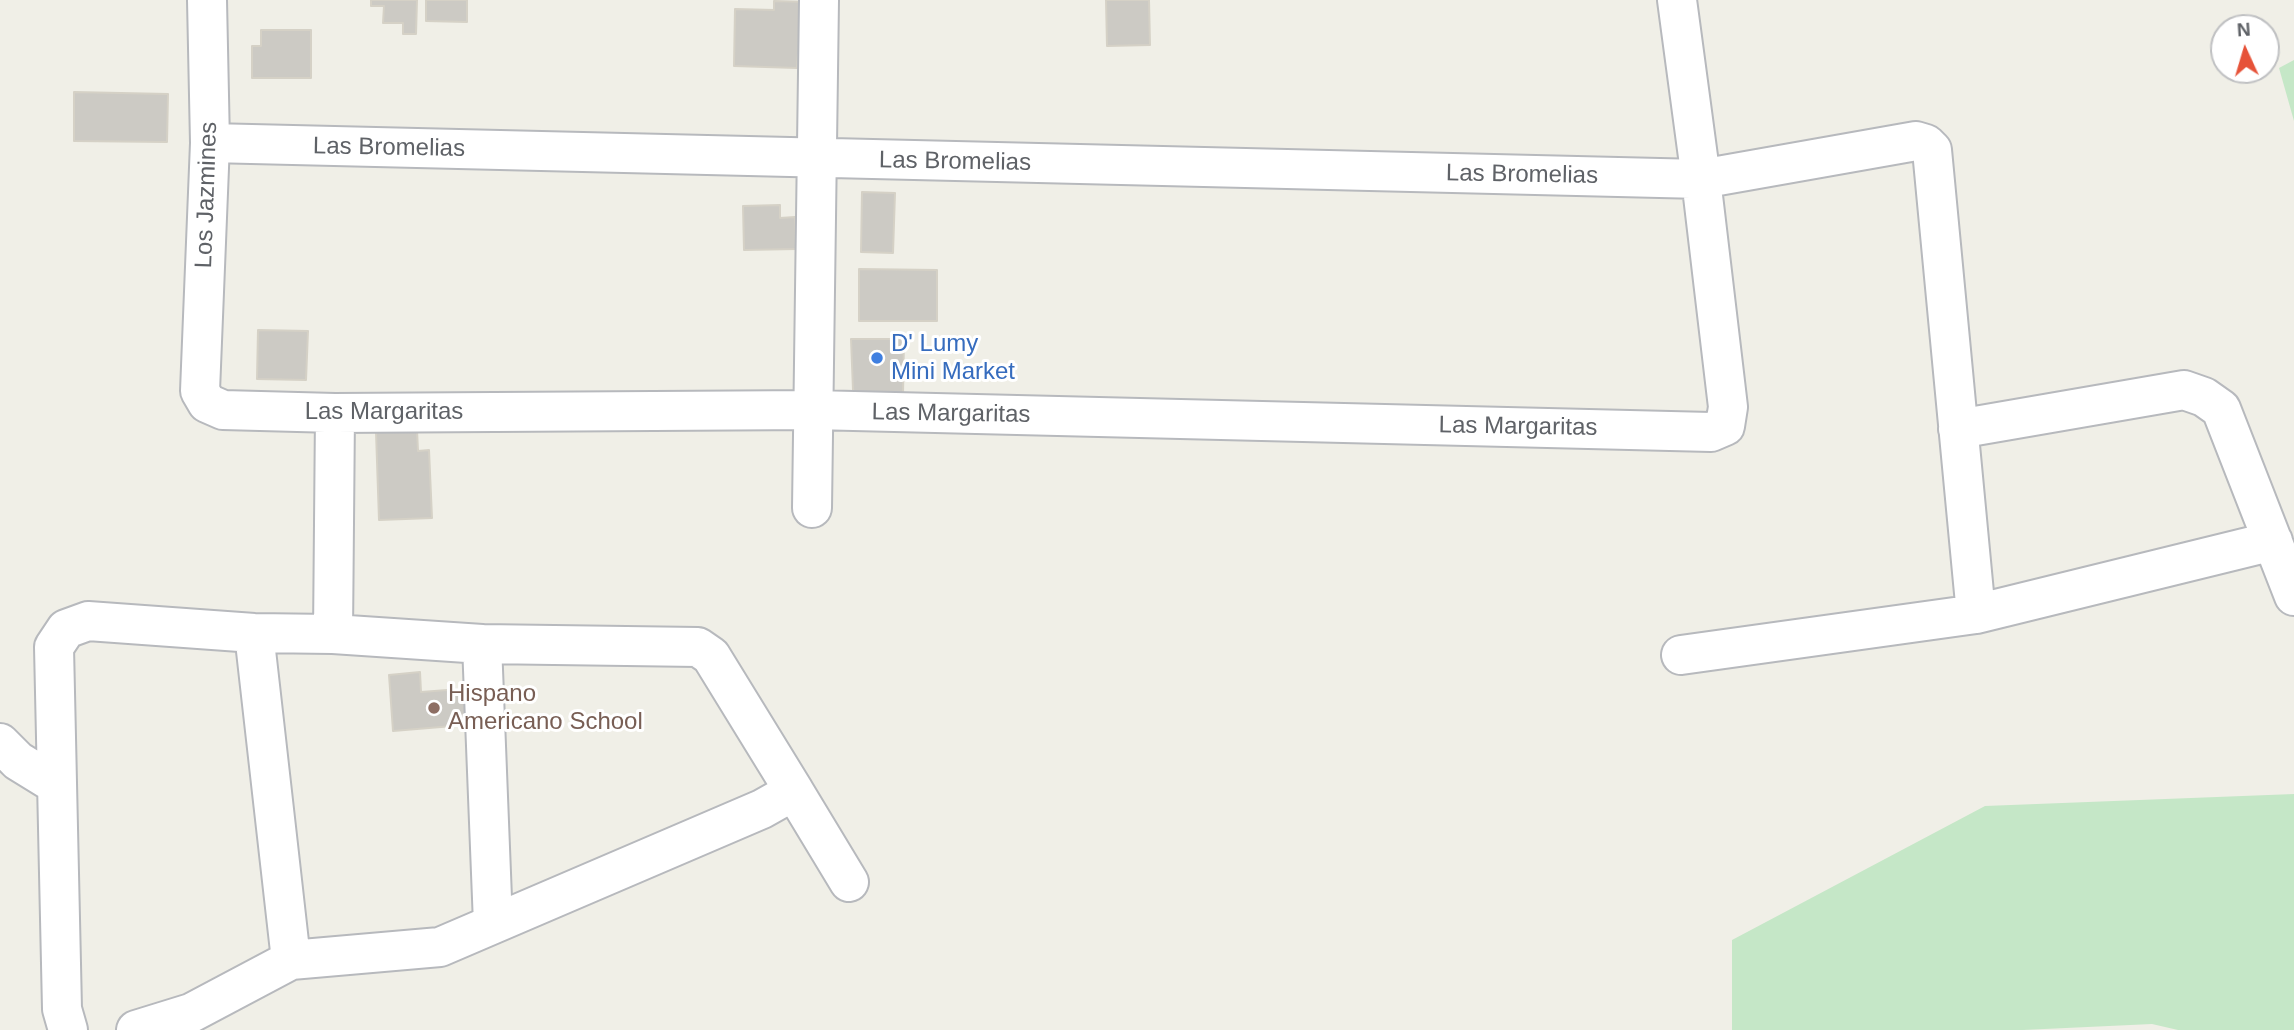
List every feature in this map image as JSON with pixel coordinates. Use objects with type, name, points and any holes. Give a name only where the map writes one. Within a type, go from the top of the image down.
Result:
[{"type":"street","name":"Los Jazmines","points":[[200,391],[209,143],[207,0]]},
{"type":"street","points":[[812,508],[819,0]]},
{"type":"street","points":[[1677,0],[1701,178]]},
{"type":"street","name":"Las Bromelias","points":[[209,143],[1701,178],[1916,141],[1926,144],[1932,150],[1958,429]]},
{"type":"street","name":"Las Margaritas","points":[[200,391],[207,403],[223,410],[335,413],[813,410],[1711,432],[1725,426],[1728,407],[1701,178]]},
{"type":"street","points":[[1976,614],[1958,429],[2184,390],[2204,397],[2221,409],[2294,596]]},
{"type":"street","points":[[334,634],[335,413]]},
{"type":"street","points":[[1681,655],[1976,614],[2273,541]]},
{"type":"street","points":[[68,1030],[62,1009],[54,647],[66,629],[88,621],[254,633],[334,634],[482,644],[698,647],[711,656],[849,882]]},
{"type":"street","points":[[254,633],[291,960]]},
{"type":"street","points":[[482,644],[493,923]]},
{"type":"street","points":[[0,743],[18,761],[57,785]]},
{"type":"street","points":[[136,1030],[191,1013],[291,960],[440,947],[794,792]]},
{"type":"green space","points":[[2294,60],[2294,121],[2280,72],[2280,67]]},
{"type":"green space","points":[[2294,794],[2294,1030],[2178,1030],[2152,1024],[2023,1030],[1732,1030],[1732,940],[1985,806]]},
{"type":"building","points":[[371,0],[417,0],[416,34],[403,34],[403,23],[383,23],[384,6],[371,6]]},
{"type":"building","points":[[426,0],[467,0],[467,22],[426,21]]},
{"type":"building","points":[[1106,0],[1149,0],[1150,45],[1107,46]]},
{"type":"building","points":[[774,1],[808,2],[807,55],[798,55],[797,68],[734,66],[735,9],[774,10]]},
{"type":"building","points":[[261,30],[311,30],[311,78],[252,78],[252,46],[261,46]]},
{"type":"building","points":[[74,92],[168,94],[167,142],[74,141]]},
{"type":"building","points":[[862,192],[895,193],[893,253],[861,252]]},
{"type":"building","points":[[780,205],[780,218],[795,217],[796,249],[744,250],[743,206]]},
{"type":"building","points":[[859,269],[937,270],[937,321],[859,321]]},
{"type":"building","points":[[258,330],[308,331],[306,380],[257,379]]},
{"type":"building","name":"D' Lumy Mini Market","points":[[851,339],[904,339],[903,395],[862,396],[853,390]]},
{"type":"building","points":[[417,430],[418,451],[429,450],[432,518],[379,520],[376,432]]},
{"type":"building","name":"Hispano Americano School","points":[[420,672],[421,692],[474,688],[477,724],[393,731],[389,675]]},
{"type":"place","name":"D' Lumy Mini Market","points":[[877,358]]},
{"type":"place","name":"Hispano Americano School","points":[[434,708]]}]
